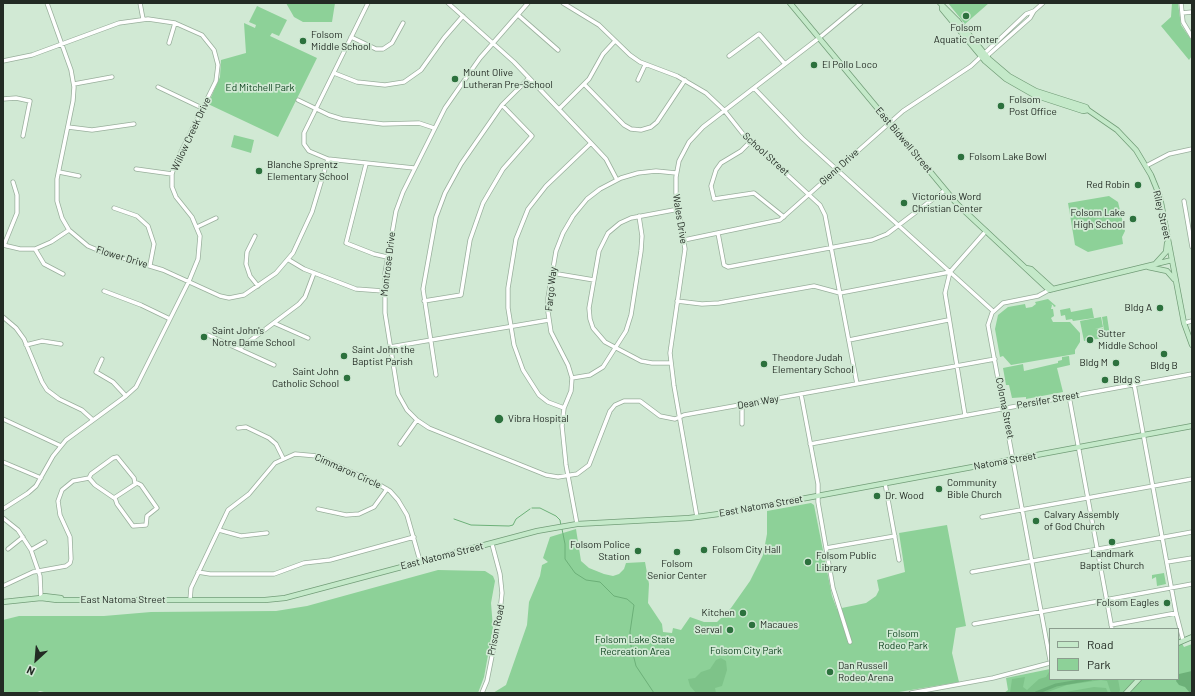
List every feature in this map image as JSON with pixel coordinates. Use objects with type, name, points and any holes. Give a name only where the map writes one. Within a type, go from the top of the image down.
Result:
[{"type":"main road","name":"East Bidwell Street","points":[[790,3],[963,210],[1026,268],[1031,269],[1051,289]]},
{"type":"main road","name":"Riley Street","points":[[941,4],[946,7],[983,56],[1014,84],[1034,95],[1083,111],[1088,110]]},
{"type":"main road","name":"Riley Street","points":[[983,56],[1023,85],[1043,94],[1086,107],[1123,135],[1146,166],[1160,197],[1184,323],[1192,345]]},
{"type":"main road","points":[[1055,101],[1061,100],[1076,105],[1080,104]]},
{"type":"main road","points":[[1154,264],[1166,252],[1168,238]]},
{"type":"main road","points":[[1051,289],[1172,260]]},
{"type":"main road","points":[[1140,267],[1151,266],[1167,271],[1172,276],[1177,289]]},
{"type":"main road","name":"Natoma Street","points":[[818,497],[884,483],[1192,426]]},
{"type":"main road","name":"East Natoma Street","points":[[3,602],[41,598],[45,600],[265,600],[285,598],[420,561],[545,530],[575,525],[697,517],[818,497]]},
{"type":"main road","points":[[1179,642],[1192,637]]},
{"type":"main road","points":[[1126,693],[1138,680]]},
{"type":"street","name":"Flower Drive","points":[[47,3],[71,70],[74,84],[73,101],[56,190],[57,201],[60,214],[69,230],[83,243],[94,249],[150,265],[220,296],[230,298],[244,296],[276,273],[289,260],[312,212],[328,159]]},
{"type":"street","points":[[140,3],[143,19]]},
{"type":"street","points":[[368,3],[316,109],[304,135],[303,142],[309,151],[328,159],[414,168]]},
{"type":"street","points":[[448,3],[493,43],[558,108],[606,159],[617,180]]},
{"type":"street","name":"Montrose Drive","points":[[528,3],[471,69],[434,128],[414,168],[396,211],[387,257],[383,291],[398,394],[406,410],[429,428],[546,475],[554,477],[568,476]]},
{"type":"street","name":"School Street","points":[[563,3],[595,22],[630,55],[645,65],[685,80],[706,93],[724,110],[751,141],[810,194],[824,210],[857,384]]},
{"type":"street","name":"Wales Drive","points":[[697,517],[671,363],[671,342],[684,256],[684,240],[676,193],[676,173],[679,161],[689,142],[699,130],[819,38],[861,3]]},
{"type":"street","name":"Glenn Drive","points":[[684,240],[774,223],[784,217],[903,111],[983,56],[1030,18],[1043,3]]},
{"type":"street","points":[[1181,3],[1185,26],[1192,37]]},
{"type":"street","name":"Glenn Drive","points":[[983,56],[1026,14],[1034,12]]},
{"type":"street","points":[[1182,13],[1192,12]]},
{"type":"street","points":[[518,14],[558,50]]},
{"type":"street","points":[[1017,29],[1026,14]]},
{"type":"street","points":[[334,73],[357,82],[385,85],[404,82],[421,70],[444,38],[463,16]]},
{"type":"street","name":"Willow Creek Drive","points":[[3,61],[32,55],[119,23],[143,19],[175,23],[202,35],[212,45],[216,55],[218,65],[216,79],[175,164],[172,174],[172,186],[176,197],[198,227]]},
{"type":"street","points":[[169,43],[175,23]]},
{"type":"street","points":[[352,37],[376,48],[385,48],[392,43],[404,23]]},
{"type":"street","points":[[729,56],[759,34],[785,64]]},
{"type":"street","points":[[558,108],[584,84],[603,54],[615,41]]},
{"type":"street","points":[[638,80],[645,65]]},
{"type":"street","points":[[74,84],[112,77]]},
{"type":"street","points":[[436,375],[423,286],[430,244],[442,200],[461,164],[502,105],[529,78]]},
{"type":"street","points":[[584,84],[624,125],[631,129],[641,130],[649,128],[657,122],[685,80]]},
{"type":"street","points":[[158,87],[202,108]]},
{"type":"street","points":[[754,88],[791,128],[993,311],[1005,302],[1038,296],[1051,289]]},
{"type":"street","points":[[3,99],[16,98],[30,101],[23,136]]},
{"type":"street","points":[[298,100],[333,117],[347,120],[391,124],[419,123],[434,128]]},
{"type":"street","points":[[424,301],[461,295],[470,240],[483,203],[503,169],[532,136],[502,105]]},
{"type":"street","points":[[68,127],[92,130],[134,124]]},
{"type":"street","points":[[751,141],[741,151],[721,163],[716,170],[711,186],[714,199],[754,193],[784,217]]},
{"type":"street","points":[[564,408],[548,402],[536,391],[519,361],[508,308],[508,288],[515,243],[523,220],[540,192],[591,143]]},
{"type":"street","points":[[1146,166],[1169,154],[1192,149]]},
{"type":"street","points":[[366,164],[346,243],[374,254],[387,257]]},
{"type":"street","points":[[136,169],[172,174]]},
{"type":"street","name":"Fargo Way","points":[[572,378],[568,365],[554,340],[549,320],[548,302],[552,273],[560,241],[572,216],[595,192],[617,180],[647,171],[676,173]]},
{"type":"street","points":[[59,172],[79,176]]},
{"type":"street","points":[[13,182],[17,195],[17,213],[4,245],[20,249],[35,248],[51,242],[69,230]]},
{"type":"street","points":[[718,233],[724,265],[728,267],[831,248],[877,238],[898,226],[945,190]]},
{"type":"street","points":[[1184,202],[1192,247]]},
{"type":"street","points":[[114,208],[138,216],[148,226],[154,244],[150,265]]},
{"type":"street","points":[[671,363],[641,361],[601,338],[591,324],[589,308],[599,251],[604,239],[620,223],[639,216],[679,209]]},
{"type":"street","points":[[575,525],[562,426],[564,408],[571,391],[572,378],[585,376],[599,370],[608,361],[626,331],[631,315],[642,243],[639,216]]},
{"type":"street","points":[[3,509],[28,493],[41,478],[53,456],[61,446],[126,396],[139,382],[189,281],[200,252],[198,227],[216,218]]},
{"type":"street","points":[[965,415],[948,320],[945,293],[950,272],[986,231]]},
{"type":"street","points":[[255,236],[247,252],[246,264],[249,273],[258,286]]},
{"type":"street","points":[[35,248],[44,264],[63,274]]},
{"type":"street","points":[[289,260],[299,267],[360,290],[383,291]]},
{"type":"street","points":[[677,301],[714,304],[814,286],[840,293],[950,272]]},
{"type":"street","points":[[239,349],[301,302],[314,273]]},
{"type":"street","points":[[552,273],[594,280]]},
{"type":"street","points":[[104,291],[141,305],[170,319]]},
{"type":"street","name":"Coloma Street","points":[[993,311],[988,328],[1005,408],[1049,654]]},
{"type":"street","points":[[3,316],[16,328],[26,345],[40,378],[47,390],[59,400],[86,413],[93,420]]},
{"type":"street","points":[[390,347],[549,320]]},
{"type":"street","points":[[849,340],[948,320]]},
{"type":"street","points":[[1184,323],[1192,321]]},
{"type":"street","points":[[274,323],[308,338]]},
{"type":"street","points":[[208,335],[274,365]]},
{"type":"street","points":[[26,345],[42,342],[61,344]]},
{"type":"street","points":[[102,358],[96,372],[112,382],[126,396]]},
{"type":"street","name":"Dean Way","points":[[568,476],[582,471],[590,463],[608,416],[613,407],[620,402],[627,400],[637,400],[663,417],[672,419],[995,358]]},
{"type":"street","name":"Persifer Street","points":[[810,444],[1192,374]]},
{"type":"street","points":[[1134,384],[1164,538],[1171,588],[1183,640]]},
{"type":"street","points":[[801,394],[833,588],[850,642]]},
{"type":"street","points":[[1069,396],[1112,627],[1176,613]]},
{"type":"street","points":[[742,405],[742,424]]},
{"type":"street","points":[[3,419],[61,446]]},
{"type":"street","points":[[400,444],[417,420]]},
{"type":"street","points":[[238,428],[246,428],[269,438],[277,447],[283,458]]},
{"type":"street","name":"Cimmaron Circle","points":[[190,600],[190,591],[198,572],[230,508],[249,494],[272,466],[283,458],[299,454],[312,455],[387,489],[405,510],[420,561]]},
{"type":"street","points":[[3,586],[39,571],[66,566],[70,563],[71,544],[68,531],[59,510],[59,498],[62,490],[70,483],[89,478],[91,474],[113,458],[117,457],[134,478],[135,483]]},
{"type":"street","points":[[3,462],[41,478]]},
{"type":"street","points":[[89,478],[95,485],[115,498],[117,504],[133,526],[146,525],[147,516],[157,508],[141,485],[135,483]]},
{"type":"street","points":[[982,516],[1023,510],[1192,479]]},
{"type":"street","points":[[115,498],[135,483]]},
{"type":"street","points":[[884,483],[899,560]]},
{"type":"street","points":[[318,509],[346,515],[359,514],[374,506],[387,489]]},
{"type":"street","points":[[3,518],[23,537],[31,550],[39,571],[41,598]]},
{"type":"street","points":[[219,530],[241,536],[254,536],[267,532]]},
{"type":"street","points":[[972,572],[1192,532]]},
{"type":"street","points":[[826,548],[895,536]]},
{"type":"street","points":[[8,549],[23,537]]},
{"type":"street","points":[[198,572],[210,574],[274,574],[304,563],[330,560],[414,537]]},
{"type":"street","points":[[31,550],[46,542]]},
{"type":"street","name":"Prison Road","points":[[482,693],[487,681],[490,657],[499,621],[502,593],[500,574],[492,544]]},
{"type":"street","points":[[1167,562],[1192,558]]},
{"type":"street","points":[[974,624],[1192,584]]},
{"type":"street","points":[[913,693],[993,678],[1049,663]]},
{"type":"green space","points":[[286,3],[335,3],[332,22],[303,22],[294,17]]},
{"type":"green space","points":[[948,3],[989,3],[965,24]]},
{"type":"green space","points":[[1172,3],[1178,3],[1181,25],[1192,41],[1192,56],[1189,60],[1161,26],[1171,17]]},
{"type":"green space","name":"Ed Mitchell Park","points":[[257,6],[287,20],[279,36],[272,33],[270,36],[317,58],[278,137],[208,104],[220,77],[221,60],[246,53],[244,23],[255,28],[256,25],[249,22]]},
{"type":"green space","points":[[234,135],[254,140],[251,153],[231,147]]},
{"type":"green space","points":[[1109,196],[1118,202],[1125,231],[1122,237],[1123,244],[1088,252],[1075,245],[1068,203]]},
{"type":"green space","points":[[1048,299],[1056,306],[1054,307],[1053,305],[1050,304],[1052,305],[1051,309],[1053,309],[1054,316],[1051,318],[1053,322],[1070,322],[1080,333],[1080,342],[1075,350],[1075,354],[1011,365],[1003,356],[1000,357],[995,329],[998,315],[1008,307],[1025,304],[1026,308],[1032,307],[1036,304],[1035,302]]},
{"type":"green space","points":[[1070,308],[1071,312],[1092,308],[1094,318],[1073,321],[1072,319],[1066,320],[1065,315],[1061,316],[1060,310]]},
{"type":"green space","points":[[1107,316],[1110,336],[1105,337],[1102,317]]},
{"type":"green space","points":[[1101,317],[1103,327],[1095,329],[1103,328],[1104,338],[1084,341],[1080,321]]},
{"type":"green space","points":[[1069,356],[1070,365],[1057,368],[1063,392],[1026,399],[1026,397],[1012,398],[1009,385],[1006,385],[1003,368],[1023,364],[1024,371],[1058,363],[1058,361],[1062,360],[1062,357]]},
{"type":"green space","points":[[811,503],[814,505],[832,596],[837,609],[866,603],[876,596],[879,590],[877,580],[905,572],[899,533],[947,525],[966,626],[956,628],[952,653],[959,682],[893,693],[493,693],[506,685],[527,625],[529,602],[540,576],[542,565],[548,562],[543,558],[550,537],[576,529],[581,561],[589,568],[604,574],[613,576],[619,574],[624,569],[626,563],[645,562],[649,584],[648,603],[662,624],[663,632],[672,633],[673,628],[681,630],[690,617],[704,622],[717,622],[731,608],[750,581],[763,555],[767,534],[767,511]]},
{"type":"green space","points":[[438,570],[485,571],[493,576],[495,581],[491,603],[493,628],[484,677],[478,693],[48,693],[40,691],[35,693],[3,693],[3,620],[19,616],[104,616],[151,612],[276,611],[307,606]]},
{"type":"green space","points":[[1164,573],[1166,584],[1157,586],[1156,577],[1152,579],[1152,575]]},
{"type":"green space","points":[[1179,638],[1184,647],[1192,644],[1192,693],[1004,693],[1008,690],[1006,678],[1049,669],[1049,680],[1179,680]]},
{"type":"shaded area","points":[[721,658],[726,661],[727,670],[722,686],[715,688],[716,693],[696,693],[690,686],[688,679],[695,678],[701,672],[710,669],[716,660]]},
{"type":"shaded area","points":[[1192,671],[1192,693],[1190,693],[1185,687],[1179,685],[1176,681],[1179,680],[1179,674]]},
{"type":"shaded area","points":[[1049,672],[1049,680],[1101,680],[1067,685],[1045,693],[1010,693],[1012,679],[1025,677],[1023,687],[1027,690],[1039,679],[1046,677]]},
{"type":"shaded area","points":[[1101,680],[1118,680],[1119,693],[1111,693],[1107,681]]},
{"type":"shaded area","points":[[1094,687],[1106,688],[1108,693],[1060,693]]},
{"type":"waterway","points":[[532,508],[540,508],[556,516],[560,520],[561,526]]},
{"type":"waterway","points":[[454,519],[471,525],[509,526],[513,525],[516,519],[530,509]]},
{"type":"waterway","points":[[562,529],[565,544],[565,559],[575,573],[586,580],[600,582],[614,596],[627,599],[634,605],[630,632],[631,646],[636,666],[654,693]]},
{"type":"waterway","points":[[1036,693],[1056,685],[1085,680]]},
{"type":"place","name":"Folsom Aquatic Center","points":[[966,16]]},
{"type":"place","name":"Folsom Middle School","points":[[303,41]]},
{"type":"place","name":"El Pollo Loco","points":[[814,65]]},
{"type":"place","name":"Mount Olive Lutheran Pre-School","points":[[455,79]]},
{"type":"place","name":"Folsom Post Office","points":[[1001,106]]},
{"type":"place","name":"Folsom Lake Bowl","points":[[961,157]]},
{"type":"place","name":"Blanche Sprentz Elementary School","points":[[259,171]]},
{"type":"place","name":"Red Robin","points":[[1138,185]]},
{"type":"place","name":"Victorious Word Christian Center","points":[[904,203]]},
{"type":"place","name":"Folsom Lake High School","points":[[1133,219]]},
{"type":"place","name":"Bldg A","points":[[1160,308]]},
{"type":"place","name":"Saint John's Notre Dame School","points":[[204,337]]},
{"type":"place","name":"Sutter Middle School","points":[[1090,340]]},
{"type":"place","name":"Bldg B","points":[[1164,354]]},
{"type":"place","name":"Saint John the Baptist Parish","points":[[344,356]]},
{"type":"place","name":"Bldg M","points":[[1116,363]]},
{"type":"place","name":"Theodore Judah Elementary School","points":[[764,364]]},
{"type":"place","name":"Saint John Catholic School","points":[[347,378]]},
{"type":"place","name":"Bldg S","points":[[1105,380]]},
{"type":"place","name":"Vibra Hospital","points":[[499,419]]},
{"type":"place","name":"Community Bible Church","points":[[939,489]]},
{"type":"place","name":"Dr. Wood","points":[[877,496]]},
{"type":"place","name":"Calvary Assembly of God Church","points":[[1036,521]]},
{"type":"place","name":"Landmark Baptist Church","points":[[1112,542]]},
{"type":"place","name":"Folsom City Hall","points":[[704,550]]},
{"type":"place","name":"Folsom Police Station","points":[[638,551]]},
{"type":"place","name":"Folsom Senior Center","points":[[677,552]]},
{"type":"place","name":"Folsom Public Library","points":[[808,562]]},
{"type":"place","name":"Folsom Eagles","points":[[1167,603]]},
{"type":"place","name":"Kitchen","points":[[743,613]]},
{"type":"place","name":"Macaues","points":[[752,625]]},
{"type":"place","name":"Serval","points":[[730,630]]},
{"type":"place","name":"Dan Russell Rodeo Arena","points":[[830,672]]},
{"type":"park label","name":"Folsom Rodeo Park","points":[[903,640]]},
{"type":"park label","name":"Folsom Lake State Recreation Area","points":[[635,646]]},
{"type":"park label","name":"Folsom City Park","points":[[746,651]]}]
